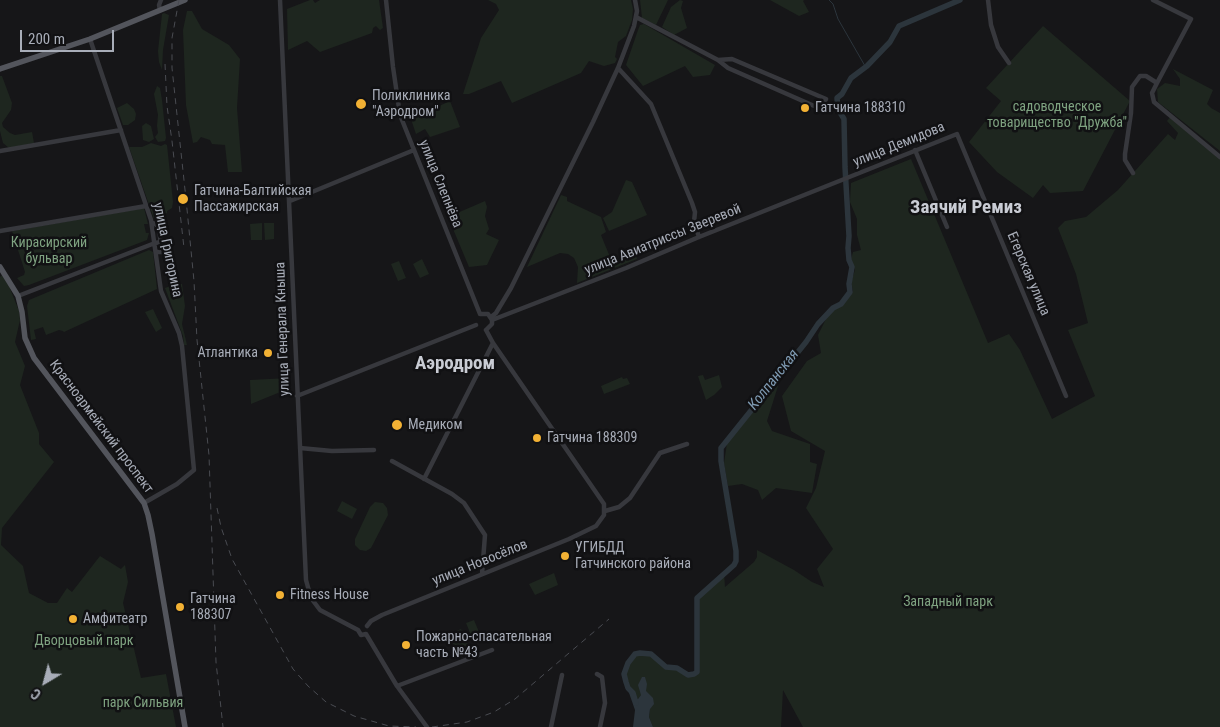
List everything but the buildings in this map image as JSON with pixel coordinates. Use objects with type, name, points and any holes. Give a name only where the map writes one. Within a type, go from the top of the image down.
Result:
[{"type":"main road","points":[[0,69],[90,39],[185,0]]},
{"type":"main road","name":"Красноармейский проспект","points":[[0,267],[18,296],[25,338],[34,358],[144,503],[152,534],[185,727]]},
{"type":"street","points":[[160,10],[161,0]]},
{"type":"street","name":"улица Генерала Кныша","points":[[280,0],[297,396],[308,590],[313,602],[320,610],[358,630]]},
{"type":"street","name":"улица Слепнёва","points":[[386,0],[400,115],[477,319]]},
{"type":"street","points":[[486,330],[492,324],[492,318],[501,307],[587,136],[618,68],[636,17],[635,0]]},
{"type":"street","points":[[988,0],[991,25],[998,47],[1009,63]]},
{"type":"street","points":[[1154,0],[1191,19],[1157,83],[1152,97],[1157,106],[1220,157]]},
{"type":"street","points":[[636,17],[718,60],[728,68],[821,109],[826,99],[732,59],[718,60]]},
{"type":"street","name":"улица Григорина","points":[[90,39],[162,252],[157,252],[162,294],[180,333],[182,346],[194,470],[177,484],[144,503]]},
{"type":"street","points":[[618,68],[651,104],[692,202],[695,212],[694,222],[699,237]]},
{"type":"street","points":[[1133,173],[1125,160],[1132,88],[1140,76],[1146,76],[1157,83]]},
{"type":"street","points":[[0,151],[121,130]]},
{"type":"street","name":"улица Демидова","points":[[842,180],[957,134]]},
{"type":"street","name":"Егерская улица","points":[[957,134],[1066,396]]},
{"type":"street","points":[[290,201],[414,150]]},
{"type":"street","points":[[915,150],[947,227]]},
{"type":"street","name":"улица Авиатриссы Зверевой","points":[[492,318],[626,268],[842,180]]},
{"type":"street","points":[[0,231],[146,206]]},
{"type":"street","points":[[18,296],[158,242]]},
{"type":"street","points":[[501,307],[501,312],[507,314]]},
{"type":"street","points":[[297,396],[477,319],[484,313],[492,318]]},
{"type":"street","points":[[477,319],[478,328],[486,330],[493,343],[604,504],[605,511],[619,507],[630,498],[660,452],[687,444]]},
{"type":"street","points":[[424,479],[493,343]]},
{"type":"street","points":[[300,448],[332,451],[374,450]]},
{"type":"street","points":[[392,461],[462,501],[481,529],[486,540],[482,574]]},
{"type":"street","name":"улица Новосёлов","points":[[367,626],[371,621],[382,615],[569,539],[596,526],[602,520],[605,511]]},
{"type":"street","points":[[366,634],[361,635],[358,630],[361,626],[367,626],[366,634],[397,686],[427,727]]},
{"type":"street","points":[[397,686],[492,650]]},
{"type":"street","points":[[597,674],[602,676],[605,703],[600,727]]},
{"type":"street","points":[[551,727],[562,676]]},
{"type":"green space","points":[[313,0],[315,3],[320,0],[379,0],[383,28],[380,30],[376,26],[373,28],[372,33],[320,52],[307,41],[288,50],[287,9]]},
{"type":"green space","points":[[488,0],[631,0],[633,9],[632,20],[626,36],[618,42],[615,63],[604,66],[589,61],[581,73],[512,103],[501,81],[469,94],[463,94],[481,38],[499,10],[496,4]]},
{"type":"green space","points":[[640,0],[668,0],[656,25],[642,18]]},
{"type":"green space","points":[[680,0],[683,1],[681,8],[687,28],[674,35],[662,27],[671,7]]},
{"type":"green space","points":[[770,0],[804,0],[809,12],[799,16]]},
{"type":"green space","points":[[187,11],[192,11],[202,29],[229,45],[240,59],[237,108],[242,172],[228,172],[225,145],[212,144],[210,140],[201,137],[197,142],[193,143],[186,105],[183,30]]},
{"type":"green space","points":[[162,14],[169,15],[163,50],[162,70],[158,51]]},
{"type":"green space","points":[[644,24],[715,65],[710,75],[693,77],[685,66],[643,86],[626,65],[640,25]]},
{"type":"green space","name":"садоводческое товарищество \"Дружба\"","points":[[1043,26],[1130,101],[1083,191],[1050,193],[1043,185],[1033,198],[997,172],[969,142],[1001,101],[986,88]]},
{"type":"green space","points":[[1173,69],[1213,90],[1207,104],[1220,113],[1220,151],[1158,102],[1157,89],[1165,83],[1180,86],[1180,79]]},
{"type":"green space","points":[[0,76],[2,76],[12,103],[11,110],[2,123],[3,127],[15,135],[32,132],[34,143],[9,148],[3,143],[0,131]]},
{"type":"green space","points":[[157,86],[160,88],[166,138],[165,141],[158,142],[155,137],[158,133],[158,115],[154,94]]},
{"type":"green space","points":[[450,101],[460,127],[430,137],[425,129],[416,134],[411,119]]},
{"type":"green space","points":[[127,103],[134,109],[136,114],[135,120],[128,125],[123,125],[117,108]]},
{"type":"green space","name":"Западный парк","points":[[1170,117],[1220,157],[1220,727],[803,727],[783,690],[781,727],[653,727],[649,717],[650,709],[641,695],[636,699],[626,682],[624,674],[628,663],[635,654],[645,653],[654,656],[665,667],[677,668],[688,675],[696,673],[698,653],[697,598],[724,573],[725,587],[754,562],[757,557],[757,550],[824,587],[817,569],[833,549],[806,508],[816,488],[825,451],[791,431],[782,396],[807,361],[821,353],[818,335],[830,311],[842,305],[853,291],[851,282],[855,270],[851,259],[853,252],[861,250],[857,235],[857,219],[850,202],[851,183],[911,159],[988,343],[1009,334],[1020,350],[1052,419],[1095,396],[1068,330],[1088,323],[1076,274],[1058,228],[1065,221],[1086,217],[1118,190],[1168,134],[1175,140],[1178,133],[1167,121]]},
{"type":"green space","points":[[146,123],[151,126],[154,139],[149,142],[143,140],[142,126]]},
{"type":"green space","points":[[151,143],[161,146],[167,145],[173,202],[172,208],[167,213],[154,219],[129,147],[142,147]]},
{"type":"green space","points":[[626,180],[632,182],[647,215],[609,231],[603,218],[612,212]]},
{"type":"green space","points":[[561,195],[567,197],[567,201],[601,217],[606,232],[601,235],[612,262],[636,252],[637,259],[577,283],[578,267],[574,258],[568,254],[560,253],[527,267]]},
{"type":"green space","points":[[485,201],[487,207],[485,216],[489,229],[486,234],[499,240],[487,265],[469,267],[448,217]]},
{"type":"green space","name":"Кирасирский бульвар","points":[[144,208],[148,224],[144,224],[146,233],[149,233],[147,240],[29,285],[24,286],[17,278],[24,275],[25,272],[12,231]]},
{"type":"green space","points":[[262,223],[262,240],[251,240],[250,224]]},
{"type":"green space","points":[[264,223],[274,223],[274,239],[265,240]]},
{"type":"green space","points":[[149,250],[153,252],[157,289],[64,332],[59,330],[46,335],[43,327],[34,330],[36,339],[31,340],[27,306],[29,300]]},
{"type":"green space","points":[[422,259],[429,274],[420,278],[413,264]]},
{"type":"green space","points":[[399,261],[406,278],[398,281],[391,264]]},
{"type":"green space","name":"Дворцовый парк","points":[[2,275],[9,286],[19,311],[20,320],[15,342],[25,366],[20,385],[39,433],[39,444],[54,462],[2,528],[1,545],[23,566],[29,593],[48,603],[57,603],[67,588],[72,592],[100,556],[121,569],[125,565],[128,582],[123,603],[141,678],[166,674],[176,727],[0,727],[0,277]]},
{"type":"green space","points":[[182,284],[185,306],[182,324],[187,345],[184,345],[183,336],[165,288]]},
{"type":"green space","points":[[153,309],[162,328],[156,332],[145,312]]},
{"type":"green space","points":[[703,375],[705,380],[719,375],[722,387],[706,400],[698,376]]},
{"type":"green space","points":[[622,377],[623,379],[627,378],[630,384],[604,394],[601,386]]},
{"type":"green space","points":[[289,378],[290,388],[251,404],[250,380]]},
{"type":"green space","points":[[775,383],[778,386],[767,421],[772,431],[810,444],[810,462],[817,464],[812,493],[776,488],[762,500],[758,490],[742,484],[728,486],[724,463],[727,443]]},
{"type":"green space","points":[[342,501],[357,509],[352,519],[337,511]]},
{"type":"green space","points":[[375,502],[383,503],[387,508],[388,515],[371,548],[366,551],[360,550],[355,545],[355,539],[370,507]]},
{"type":"green space","points":[[554,573],[558,585],[535,595],[529,584]]},
{"type":"green space","points":[[474,620],[481,637],[473,640],[466,623]]},
{"type":"green space","points":[[461,629],[472,653],[459,658],[449,634]]},
{"type":"shaded area","points":[[642,677],[645,677],[647,684],[646,691],[653,698],[654,704],[650,709],[649,717],[653,727],[633,727],[635,710],[628,688],[638,699],[641,695],[638,685]]},
{"type":"waterway","points":[[829,0],[833,4],[838,19],[865,66]]},
{"type":"waterway","name":"Колпанская","points":[[636,703],[633,693],[628,688],[624,674],[628,663],[635,654],[651,654],[666,667],[677,668],[688,675],[697,672],[697,598],[734,565],[736,561],[721,461],[721,448],[806,342],[818,324],[833,308],[841,304],[850,292],[849,284],[852,267],[848,248],[844,119],[838,109],[837,98],[842,94],[851,78],[867,66],[890,42],[899,26],[960,0]]},
{"type":"railway","points":[[179,0],[172,38],[172,68],[194,281],[197,340],[209,455],[216,662],[223,727]]},
{"type":"railway","points":[[165,64],[167,106],[184,248]]},
{"type":"railway","points":[[217,508],[221,527],[232,559],[293,669],[308,686],[326,702],[354,716],[389,726],[416,727]]},
{"type":"railway","points":[[432,727],[467,722],[494,712],[515,699],[609,619]]},
{"type":"place","name":"Поликлиника \"Аэродром\"","points":[[361,104]]},
{"type":"place","name":"Гатчина 188310","points":[[805,108]]},
{"type":"place","name":"Гатчина-Балтийская Пассажирская","points":[[183,199]]},
{"type":"place","name":"Атлантика","points":[[268,353]]},
{"type":"place","name":"Медиком","points":[[397,425]]},
{"type":"place","name":"Гатчина 188309","points":[[537,438]]},
{"type":"place","name":"УГИБДД Гатчинского района","points":[[565,556]]},
{"type":"place","name":"Fitness House","points":[[280,595]]},
{"type":"place","name":"Гатчина 188307","points":[[180,607]]},
{"type":"place","name":"Амфитеатр","points":[[73,619]]},
{"type":"place","name":"Пожарно-спасательная часть №43","points":[[406,645]]},
{"type":"district","name":"Заячий Ремиз","points":[[966,208]]},
{"type":"district","name":"Аэродром","points":[[455,364]]},
{"type":"park label","name":"парк Сильвия","points":[[143,703]]}]
